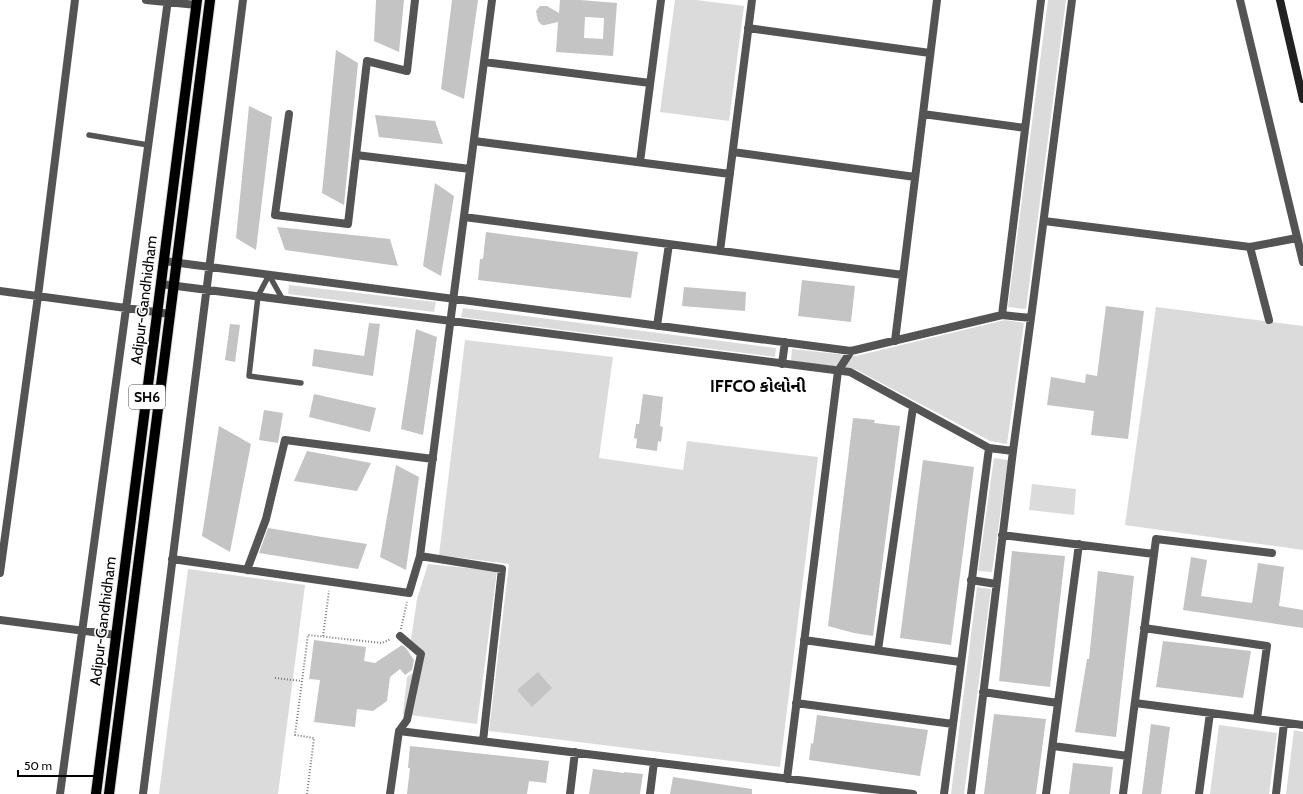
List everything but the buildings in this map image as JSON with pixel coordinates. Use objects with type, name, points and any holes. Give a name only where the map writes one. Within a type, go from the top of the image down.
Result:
[{"type":"main road","name":"SH6","points":[[109,794],[210,0]]},
{"type":"main road","name":"Adipur-Gandhidham","points":[[96,794],[197,2]]},
{"type":"street","points":[[0,572],[38,296],[75,0]]},
{"type":"street","points":[[146,0],[197,2]]},
{"type":"street","points":[[143,794],[244,0]]},
{"type":"street","points":[[289,114],[275,216],[348,224],[367,61],[407,71],[416,0]]},
{"type":"street","points":[[172,559],[409,593],[420,556],[492,0]]},
{"type":"street","points":[[640,162],[661,0]]},
{"type":"street","points":[[720,251],[752,0]]},
{"type":"street","points":[[895,341],[937,0]]},
{"type":"street","points":[[1002,315],[1041,0]]},
{"type":"street","points":[[971,794],[1012,451],[1032,318],[1072,0]]},
{"type":"street","points":[[1240,0],[1303,262]]},
{"type":"street","points":[[1280,0],[1303,99]]},
{"type":"street","points":[[60,794],[168,1]]},
{"type":"street","points":[[748,28],[930,53]]},
{"type":"street","points":[[484,62],[650,83]]},
{"type":"street","points":[[923,114],[1025,128]]},
{"type":"street","points":[[474,141],[730,174]]},
{"type":"street","points":[[733,152],[915,177]]},
{"type":"street","points":[[356,155],[470,169]]},
{"type":"street","points":[[464,217],[903,275]]},
{"type":"street","points":[[1044,221],[1250,247],[1297,238]]},
{"type":"street","points":[[657,326],[669,244]]},
{"type":"street","points":[[1250,247],[1269,320]]},
{"type":"street","points":[[164,261],[852,351],[1002,315],[1032,318]]},
{"type":"street","points":[[161,284],[850,372],[989,448],[1012,451]]},
{"type":"street","points":[[0,291],[170,314]]},
{"type":"street","points":[[782,364],[785,342]]},
{"type":"street","points":[[787,779],[838,371],[852,351]]},
{"type":"street","points":[[878,650],[913,407]]},
{"type":"street","points":[[247,570],[266,519],[285,440],[433,459]]},
{"type":"street","points":[[944,794],[989,448]]},
{"type":"street","points":[[1002,535],[1154,554]]},
{"type":"street","points":[[1123,794],[1156,539],[1272,553]]},
{"type":"street","points":[[1046,794],[1079,544]]},
{"type":"street","points":[[420,556],[502,569],[483,741]]},
{"type":"street","points":[[971,580],[996,584]]},
{"type":"street","points":[[0,620],[116,635]]},
{"type":"street","points":[[1144,628],[1267,646],[1257,719]]},
{"type":"street","points":[[390,794],[399,731],[407,720],[421,654],[400,636]]},
{"type":"street","points":[[804,640],[960,662]]},
{"type":"street","points":[[983,692],[1058,704]]},
{"type":"street","points":[[1135,702],[1303,725]]},
{"type":"street","points":[[796,703],[953,724]]},
{"type":"street","points":[[1199,794],[1210,713]]},
{"type":"street","points":[[1276,794],[1284,723]]},
{"type":"street","points":[[399,731],[787,779],[864,791],[913,794]]},
{"type":"street","points":[[1053,746],[1128,756]]},
{"type":"street","points":[[570,794],[575,752]]},
{"type":"street","points":[[650,794],[654,762]]},
{"type":"lane","points":[[89,135],[148,145]]},
{"type":"lane","points":[[269,275],[258,296],[248,376],[301,383]]},
{"type":"lane","points":[[269,275],[283,300]]},
{"type":"path","points":[[323,636],[330,582]]},
{"type":"path","points":[[307,794],[314,738],[295,735],[308,635],[382,643],[400,636],[409,593]]},
{"type":"path","points":[[275,678],[302,681]]},
{"type":"shaded area","points":[[675,0],[696,0],[744,6],[729,121],[660,112]]},
{"type":"shaded area","points":[[1048,0],[1066,0],[1026,309],[1008,307]]},
{"type":"shaded area","points":[[289,285],[436,302],[434,312],[288,294]]},
{"type":"shaded area","points":[[1156,307],[1303,326],[1303,550],[1125,525]]},
{"type":"shaded area","points":[[463,308],[776,348],[775,357],[461,317]]},
{"type":"shaded area","points":[[1005,320],[1024,323],[1007,444],[990,441],[855,369],[791,361],[792,349],[856,356]]},
{"type":"shaded area","points":[[465,340],[613,357],[599,458],[683,470],[687,441],[818,457],[780,767],[489,731],[509,564],[439,555]]},
{"type":"shaded area","points":[[994,458],[1008,460],[992,572],[978,571]]},
{"type":"shaded area","points":[[1032,484],[1076,489],[1074,515],[1029,510]]},
{"type":"shaded area","points":[[428,564],[497,571],[477,724],[403,714],[407,677],[423,666],[410,646],[417,599]]},
{"type":"shaded area","points":[[188,569],[305,585],[278,794],[159,794]]},
{"type":"shaded area","points":[[977,587],[991,589],[964,794],[951,794]]},
{"type":"shaded area","points":[[1219,725],[1277,733],[1269,794],[1210,794]]},
{"type":"shaded area","points":[[1294,730],[1303,732],[1303,794],[1286,794]]},
{"type":"district","name":"IFFCO કોલોની","points":[[758,386]]}]
